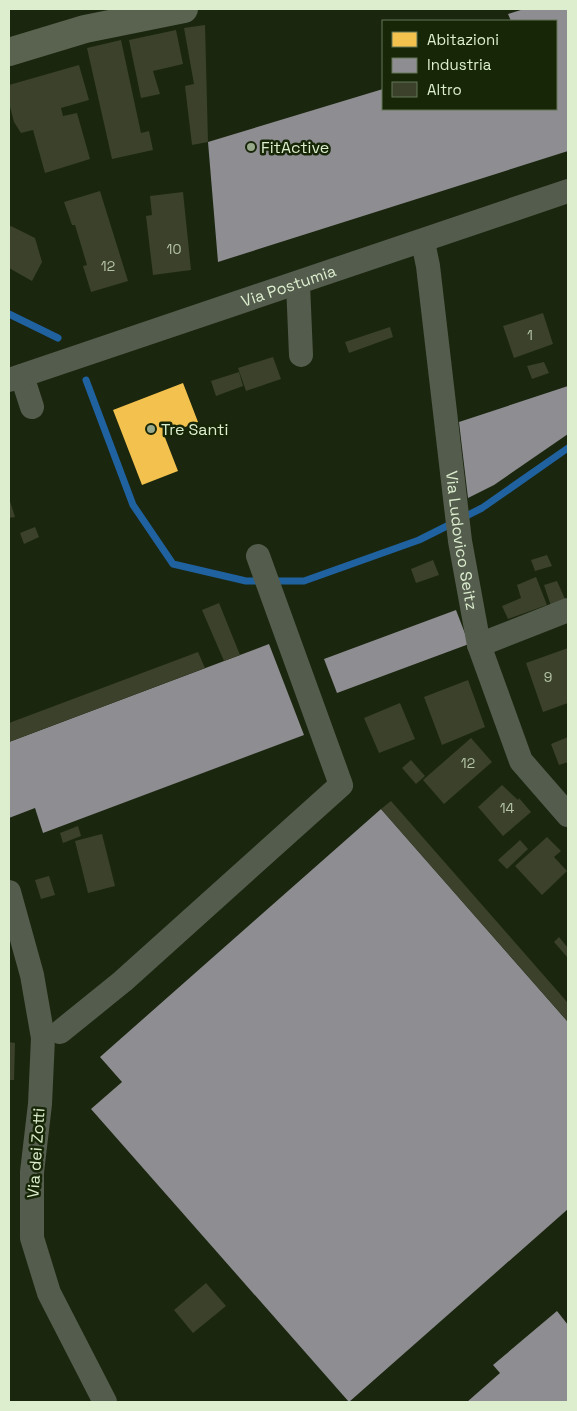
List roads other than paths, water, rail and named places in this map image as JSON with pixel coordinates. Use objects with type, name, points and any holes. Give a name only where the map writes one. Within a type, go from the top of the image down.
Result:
[{"type":"main road","points":[[9,52],[85,28],[184,9]]},
{"type":"street","name":"Via Postumia","points":[[16,378],[568,192]]},
{"type":"street","name":"Via Ludovico Seitz","points":[[423,242],[428,266],[460,541],[479,645],[521,761],[568,815]]},
{"type":"street","points":[[298,284],[301,355]]},
{"type":"street","points":[[16,378],[32,407]]},
{"type":"street","points":[[60,1032],[123,981],[342,785],[258,556]]},
{"type":"street","points":[[479,645],[568,610]]},
{"type":"street","name":"Via dei Zotti","points":[[9,892],[32,975],[43,1038],[40,1104],[32,1172],[32,1238],[50,1293],[105,1402]]},
{"type":"waterway","points":[[9,314],[58,338]]},
{"type":"waterway","points":[[86,380],[133,505],[173,564],[246,581],[262,581]]},
{"type":"waterway","points":[[462,518],[482,508],[568,448]]},
{"type":"waterway","points":[[272,581],[304,581],[419,540],[453,523]]},
{"type":"place","name":"FitActive","points":[[251,147]]},
{"type":"place","name":"Tre Santi","points":[[151,429]]}]
